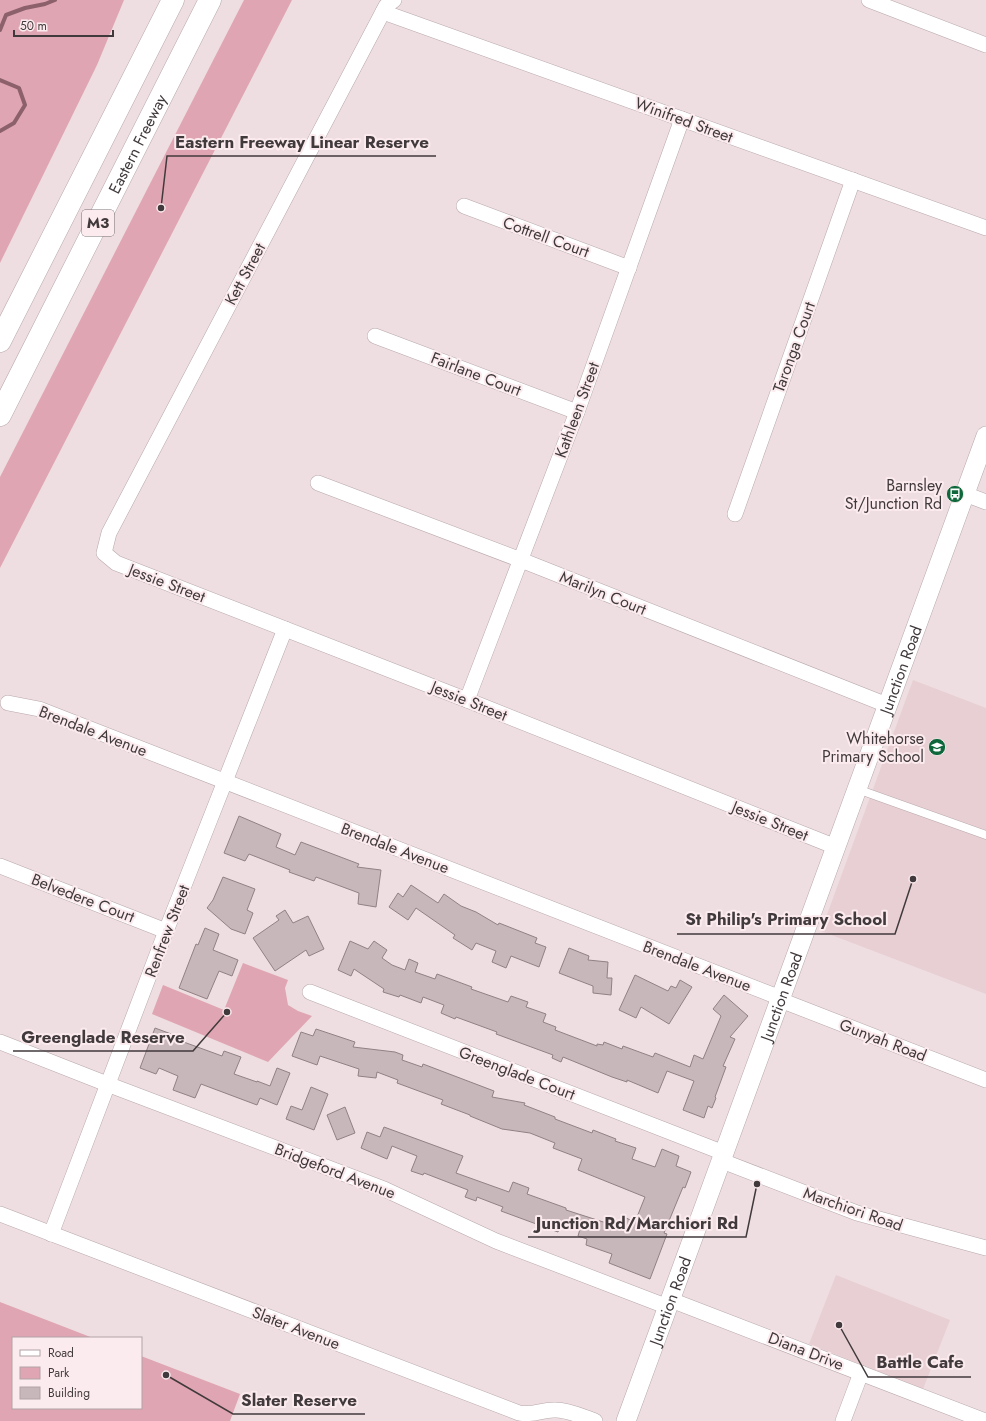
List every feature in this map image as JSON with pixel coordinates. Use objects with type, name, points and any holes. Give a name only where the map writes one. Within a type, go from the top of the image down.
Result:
[{"type":"highway","points":[[160,26],[170,0]]},
{"type":"highway","name":"Eastern Freeway","points":[[0,341],[174,0]]},
{"type":"highway","name":"Eastern Freeway","points":[[0,416],[211,0]]},
{"type":"street","name":"Kett Street","points":[[104,553],[109,533],[386,6],[394,0]]},
{"type":"street","points":[[869,0],[986,45]]},
{"type":"street","name":"Winifred Street","points":[[383,12],[986,228]]},
{"type":"street","name":"Kathleen Street","points":[[467,700],[577,412],[682,119]]},
{"type":"street","name":"Taronga Court","points":[[735,514],[853,180]]},
{"type":"street","name":"Cottrell Court","points":[[464,206],[628,268]]},
{"type":"street","name":"Fairlane Court","points":[[375,336],[577,412]]},
{"type":"street","name":"Junction Road","points":[[626,1421],[986,436]]},
{"type":"street","name":"Marilyn Court","points":[[318,483],[521,560],[887,706]]},
{"type":"street","points":[[965,494],[986,502]]},
{"type":"street","name":"Jessie Street","points":[[104,553],[116,563],[467,700],[836,847]]},
{"type":"street","name":"Renfrew Street","points":[[51,1234],[107,1084],[224,781],[285,629]]},
{"type":"street","name":"Brendale Avenue","points":[[8,703],[39,710],[780,999]]},
{"type":"street","name":"Belvedere Court","points":[[0,866],[166,931]]},
{"type":"street","name":"Greenglade Court","points":[[310,992],[723,1157]]},
{"type":"street","name":"Gunyah Road","points":[[780,999],[986,1080]]},
{"type":"street","name":"Bridgeford Avenue","points":[[0,1042],[384,1189],[496,1241],[670,1303]]},
{"type":"street","name":"Marchiori Road","points":[[723,1157],[857,1213],[986,1248]]},
{"type":"street","name":"Slater Avenue","points":[[0,1214],[519,1413],[531,1414],[549,1410],[566,1411],[595,1421]]},
{"type":"street","name":"Diana Drive","points":[[670,1303],[861,1373],[985,1421]]},
{"type":"street","points":[[843,1421],[861,1373]]},
{"type":"lane","points":[[857,789],[986,835]]},
{"type":"shaded area","points":[[913,680],[986,708],[986,994],[821,931]]},
{"type":"shaded area","points":[[836,1275],[950,1320],[923,1389],[809,1344]]},
{"type":"green space","points":[[0,0],[124,0],[97,65],[0,263]]},
{"type":"green space","points":[[244,0],[292,0],[0,568],[0,477]]},
{"type":"green space","points":[[243,963],[288,980],[285,988],[288,1005],[298,1011],[312,1016],[268,1062],[152,1014],[163,985],[224,1010]]},
{"type":"green space","points":[[0,1302],[90,1337],[12,1337],[12,1409],[142,1409],[142,1356],[240,1394],[230,1421],[0,1421]]},
{"type":"building","points":[[239,816],[281,834],[276,847],[295,855],[301,842],[359,864],[357,867],[381,870],[376,907],[358,904],[359,893],[316,877],[314,881],[289,872],[290,870],[249,854],[245,861],[224,853]]},
{"type":"building","points":[[223,877],[255,889],[247,910],[253,913],[245,934],[231,929],[207,908],[213,900]]},
{"type":"building","points":[[411,885],[438,903],[444,894],[461,906],[476,912],[498,925],[499,923],[537,938],[535,943],[546,947],[539,967],[511,956],[506,968],[492,962],[496,951],[476,943],[472,950],[453,938],[455,935],[416,908],[408,920],[389,907],[398,893],[403,897]]},
{"type":"building","points":[[285,910],[293,923],[308,916],[324,949],[309,956],[306,950],[275,971],[253,938],[279,920],[276,916]]},
{"type":"building","points":[[205,928],[219,934],[213,950],[238,960],[232,976],[219,971],[207,999],[179,988],[196,944],[198,945]]},
{"type":"building","points":[[350,941],[368,949],[374,941],[387,950],[382,958],[392,965],[405,970],[409,959],[418,963],[415,972],[435,979],[437,974],[472,987],[471,989],[508,1002],[511,996],[528,1002],[526,1007],[546,1014],[543,1022],[556,1027],[555,1030],[597,1046],[597,1044],[603,1045],[604,1042],[622,1049],[623,1046],[653,1057],[655,1053],[690,1067],[694,1055],[703,1059],[721,1016],[713,1009],[724,995],[748,1016],[730,1037],[735,1039],[723,1066],[726,1067],[715,1097],[716,1098],[712,1108],[708,1106],[704,1118],[683,1110],[694,1081],[667,1071],[658,1093],[627,1080],[627,1082],[612,1077],[563,1057],[561,1062],[552,1058],[553,1055],[496,1034],[497,1032],[456,1017],[455,1019],[441,1013],[444,1005],[423,997],[421,1003],[400,995],[399,997],[383,992],[384,989],[354,969],[351,976],[338,970]]},
{"type":"building","points":[[569,948],[589,956],[588,960],[608,962],[607,978],[612,978],[611,995],[593,993],[593,986],[559,973]]},
{"type":"building","points":[[635,975],[668,991],[671,986],[676,988],[680,980],[692,987],[669,1024],[641,1007],[636,1018],[619,1010]]},
{"type":"building","points":[[155,1028],[182,1038],[181,1041],[222,1056],[224,1051],[241,1057],[234,1074],[257,1082],[270,1086],[277,1068],[290,1073],[277,1105],[260,1098],[257,1105],[201,1084],[195,1098],[173,1090],[178,1076],[159,1068],[156,1074],[140,1068]]},
{"type":"building","points":[[316,1029],[355,1042],[353,1047],[395,1052],[403,1055],[402,1060],[422,1067],[423,1064],[494,1091],[492,1097],[525,1103],[524,1105],[555,1117],[555,1119],[592,1133],[593,1130],[616,1139],[615,1141],[636,1148],[632,1159],[655,1167],[662,1149],[679,1156],[676,1166],[691,1172],[685,1188],[683,1187],[664,1233],[667,1234],[650,1279],[609,1263],[612,1254],[586,1245],[587,1239],[578,1236],[580,1229],[561,1223],[558,1232],[501,1211],[503,1207],[477,1197],[476,1201],[465,1197],[468,1190],[424,1173],[423,1175],[411,1171],[417,1156],[392,1146],[387,1159],[361,1148],[367,1132],[380,1137],[384,1127],[463,1156],[456,1173],[509,1192],[513,1182],[529,1188],[527,1194],[566,1208],[566,1210],[622,1228],[626,1218],[635,1222],[645,1197],[578,1170],[582,1159],[553,1148],[555,1143],[530,1133],[502,1129],[441,1104],[443,1100],[397,1083],[398,1080],[377,1072],[376,1078],[358,1076],[359,1069],[320,1056],[317,1065],[292,1056],[301,1032],[313,1036]]},
{"type":"building","points":[[311,1087],[328,1094],[314,1130],[286,1119],[291,1106],[302,1110]]},
{"type":"building","points":[[345,1107],[355,1133],[337,1140],[327,1115]]},
{"type":"waterway","points":[[0,30],[6,15],[55,0]]},
{"type":"waterway","points":[[0,80],[19,88],[25,105],[14,123],[0,131]]},
{"type":"place","name":"Eastern Freeway Linear Reserve","points":[[161,208]]},
{"type":"place","name":"Barnsley St/Junction Rd","points":[[955,494]]},
{"type":"place","name":"Whitehorse Primary School","points":[[937,747]]},
{"type":"place","name":"St Philip's Primary School","points":[[913,879]]},
{"type":"place","name":"Greenglade Reserve","points":[[227,1012]]},
{"type":"place","name":"Junction Rd/Marchiori Rd","points":[[757,1184]]},
{"type":"place","name":"Battle Cafe","points":[[839,1325]]},
{"type":"place","name":"Slater Reserve","points":[[166,1375]]}]
